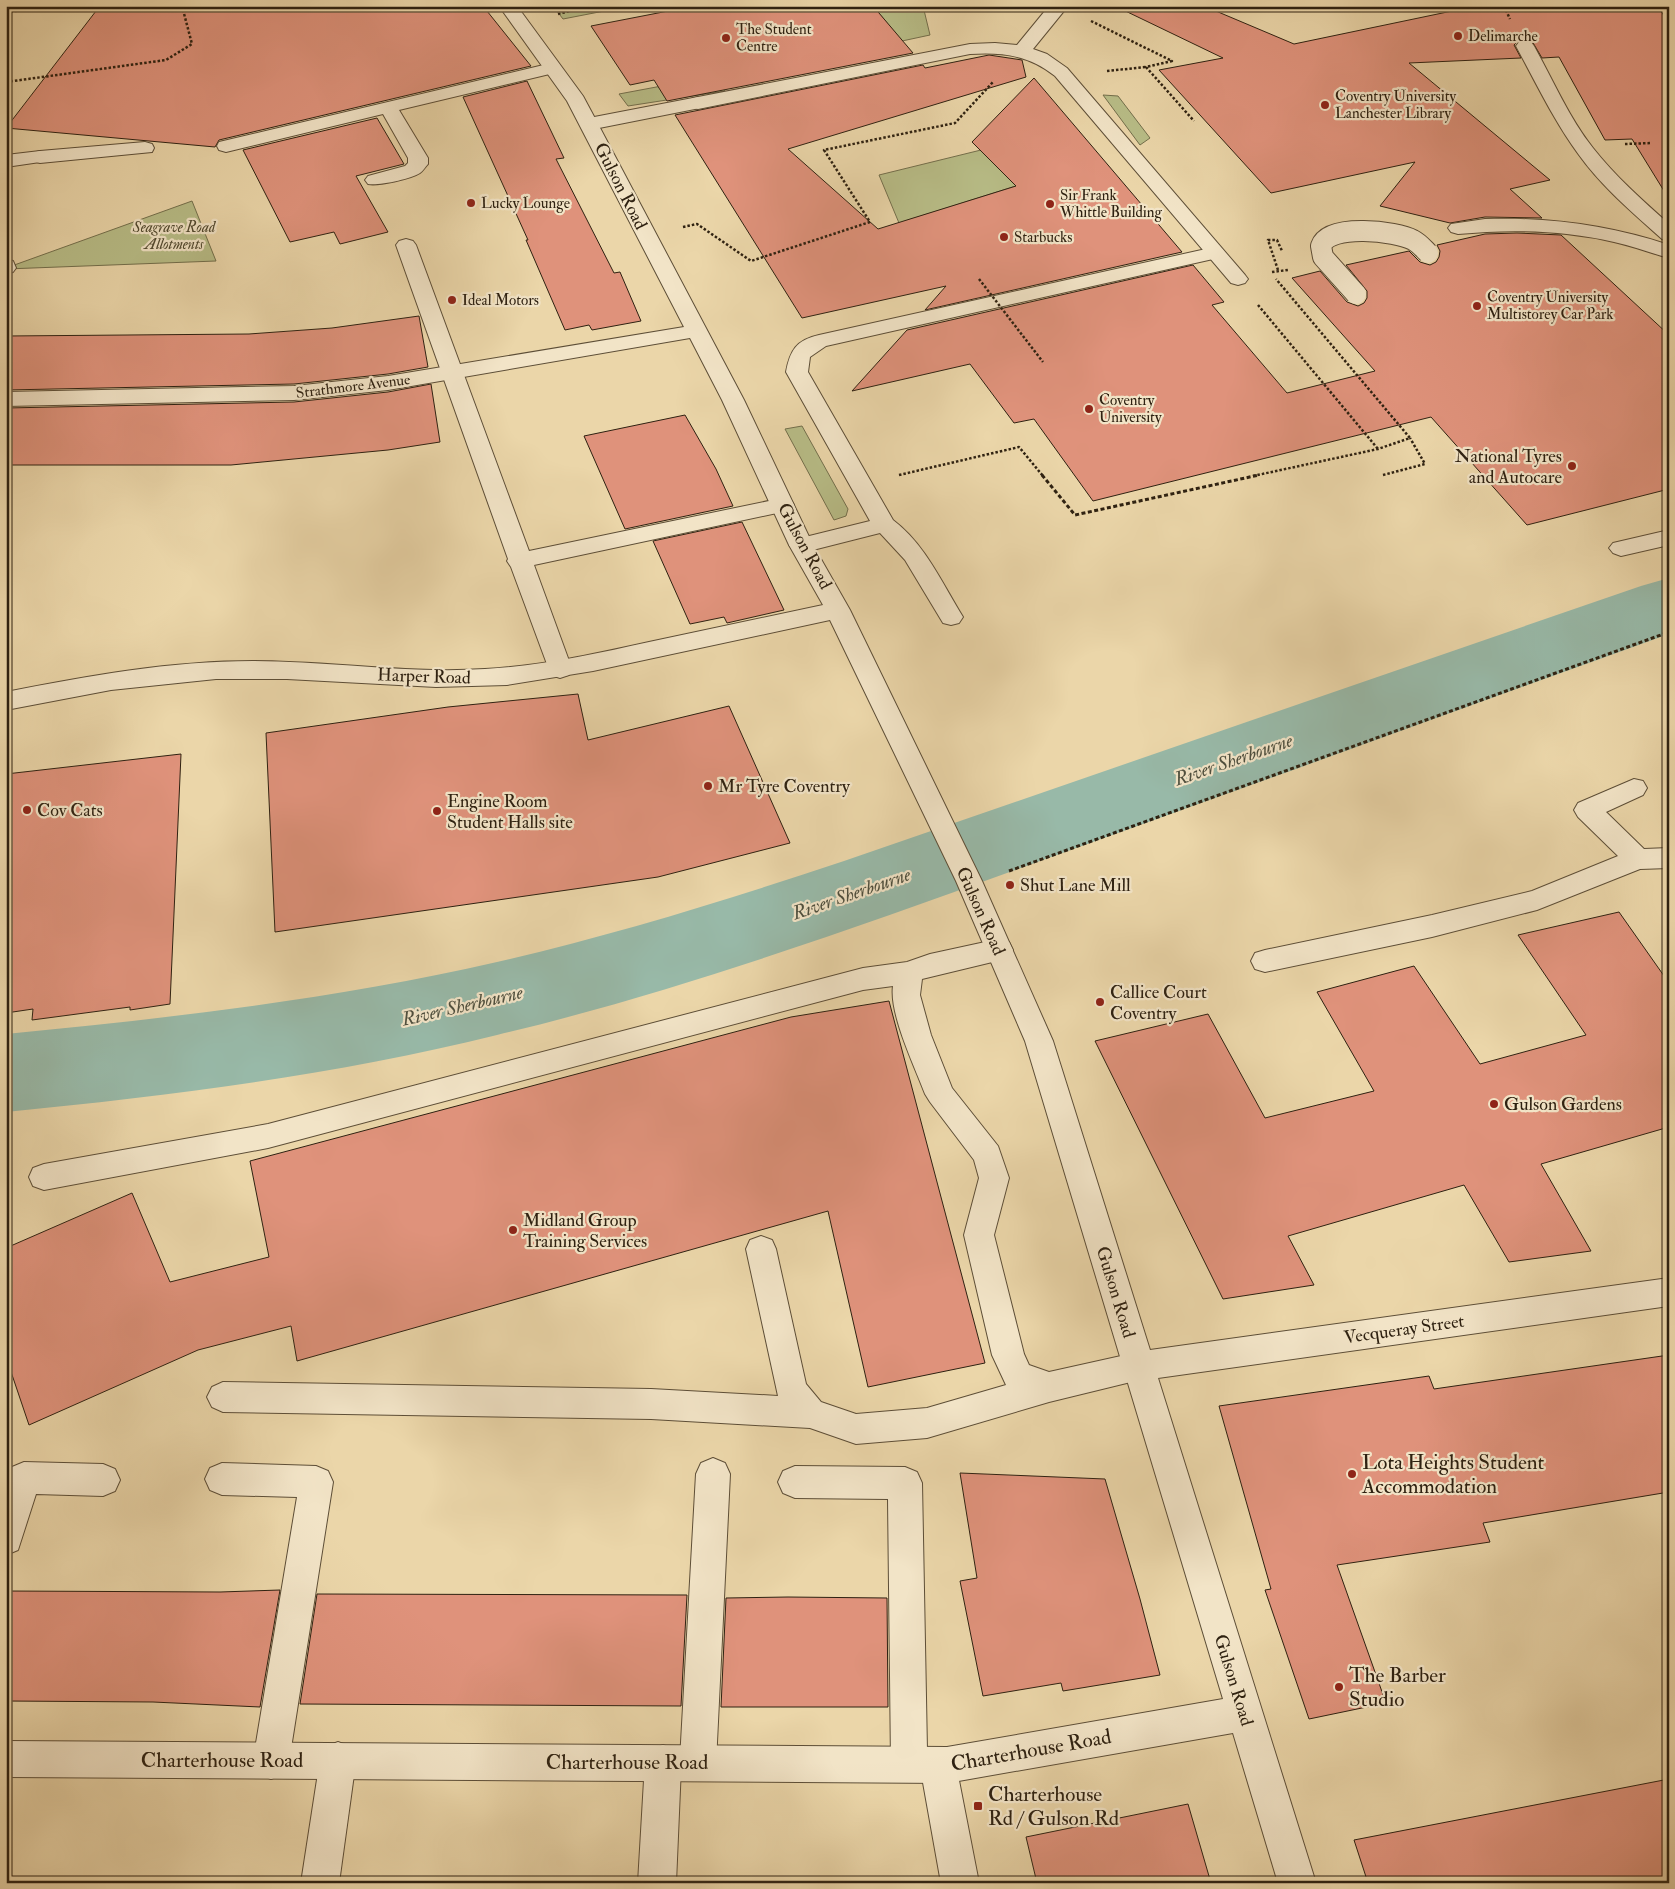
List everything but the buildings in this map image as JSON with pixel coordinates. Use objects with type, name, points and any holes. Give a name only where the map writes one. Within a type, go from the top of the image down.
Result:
[{"type":"street","name":"Gulson Road","points":[[508,6],[576,100],[733,400],[801,545],[838,610],[970,883],[1000,950],[1038,1041],[1297,1883]]},
{"type":"street","points":[[1021,51],[1059,6]]},
{"type":"street","points":[[1525,46],[1573,133],[1587,153],[1624,194],[1669,235]]},
{"type":"street","points":[[589,124],[970,49],[993,47],[1034,54],[1050,62],[1061,72],[1238,279]]},
{"type":"street","points":[[226,146],[552,68]]},
{"type":"street","points":[[375,180],[412,170],[418,164],[418,158],[387,106]]},
{"type":"street","points":[[6,161],[145,148]]},
{"type":"street","points":[[1458,228],[1478,226],[1578,228],[1630,239],[1669,252]]},
{"type":"street","points":[[1356,294],[1323,257],[1320,250],[1322,241],[1329,235],[1356,231],[1396,235],[1412,239],[1428,253]]},
{"type":"street","points":[[1572,245],[1630,239]]},
{"type":"street","points":[[406,245],[519,561],[560,668]]},
{"type":"street","points":[[951,617],[895,532],[884,525],[797,372],[800,354],[819,341],[1215,253]]},
{"type":"street","name":"Strathmore Avenue","points":[[6,399],[294,393],[388,383],[696,331]]},
{"type":"street","points":[[519,561],[782,505]]},
{"type":"street","points":[[801,545],[884,525]]},
{"type":"street","points":[[1621,548],[1669,538]]},
{"type":"street","name":"Harper Road","points":[[6,701],[92,684],[192,672],[288,670],[444,678],[485,678],[560,668],[838,610]]},
{"type":"street","points":[[1634,788],[1587,810],[1638,859]]},
{"type":"street","points":[[1265,961],[1432,926],[1537,900],[1638,859],[1669,858]]},
{"type":"street","points":[[44,1177],[268,1136],[863,979],[908,974],[930,966],[1000,950]]},
{"type":"street","points":[[908,974],[906,994],[917,1035],[940,1094],[988,1155],[994,1178],[980,1234],[1008,1355],[1018,1376],[1049,1387]]},
{"type":"street","points":[[762,1250],[791,1390],[810,1412]]},
{"type":"street","name":"Vecqueray Street","points":[[810,1412],[856,1429],[927,1422],[1049,1387],[1139,1366],[1669,1292]]},
{"type":"street","points":[[223,1397],[651,1404],[810,1412]]},
{"type":"street","points":[[658,1883],[680,1763],[713,1474]]},
{"type":"street","points":[[6,1539],[24,1478],[103,1480]]},
{"type":"street","points":[[222,1479],[316,1482],[270,1761]]},
{"type":"street","points":[[795,1482],[905,1483],[923,1764],[960,1883]]},
{"type":"street","name":"Charterhouse Road","points":[[6,1759],[923,1764],[1244,1714]]},
{"type":"street","points":[[320,1883],[338,1760]]},
{"type":"path","points":[[6,12],[63,6]]},
{"type":"path","points":[[6,82],[166,60],[192,44],[182,6]]},
{"type":"path","points":[[1087,19],[1172,61],[1146,67],[1194,121]]},
{"type":"path","points":[[713,236],[752,260],[870,222],[824,150],[955,123],[1021,51]]},
{"type":"path","points":[[1284,254],[1277,240],[1268,240],[1278,270],[1291,269],[1287,262]]},
{"type":"path","points":[[1271,272],[1410,438],[1425,464],[1383,475]]},
{"type":"path","points":[[980,279],[1043,362]]},
{"type":"path","points":[[1270,319],[1378,449]]},
{"type":"path","points":[[897,476],[1019,447],[1075,515],[1378,449],[1410,438]]},
{"type":"path","points":[[970,883],[1669,632]]},
{"type":"green space","points":[[553,6],[630,6],[563,19]]},
{"type":"green space","points":[[873,6],[923,6],[930,35],[902,41]]},
{"type":"green space","points":[[715,76],[725,91],[628,106],[619,94]]},
{"type":"green space","points":[[1103,95],[1118,96],[1150,138],[1140,145]]},
{"type":"green space","points":[[981,150],[1016,186],[899,223],[879,175]]},
{"type":"green space","name":"Seagrave Road Allotments","points":[[192,201],[216,261],[6,269],[6,268]]},
{"type":"green space","points":[[802,426],[848,509],[846,516],[834,520],[785,429]]},
{"type":"waterway","name":"River Sherbourne","points":[[6,1073],[147,1058],[287,1039],[426,1014],[564,982],[690,946],[876,884],[1669,605]]},
{"type":"place","name":"Delimarche","points":[[1458,36]]},
{"type":"place","name":"The Student Centre","points":[[726,38]]},
{"type":"place","name":"Coventry University Lanchester Library","points":[[1325,105]]},
{"type":"place","name":"Lucky Lounge","points":[[471,203]]},
{"type":"place","name":"Sir Frank Whittle Building","points":[[1050,204]]},
{"type":"place","name":"Starbucks","points":[[1004,237]]},
{"type":"place","name":"Ideal Motors","points":[[452,300]]},
{"type":"place","name":"Coventry University Multistorey Car Park","points":[[1477,306]]},
{"type":"place","name":"Coventry University","points":[[1089,409]]},
{"type":"place","name":"National Tyres and Autocare","points":[[1572,466]]},
{"type":"place","name":"Mr Tyre Coventry","points":[[708,786]]},
{"type":"place","name":"Cov Cats","points":[[27,810]]},
{"type":"place","name":"Engine Room Student Halls site","points":[[437,811]]},
{"type":"place","name":"Shut Lane Mill","points":[[1010,885]]},
{"type":"place","name":"Callice Court Coventry","points":[[1100,1002]]},
{"type":"place","name":"Gulson Gardens","points":[[1494,1104]]},
{"type":"place","name":"Midland Group Training Services","points":[[513,1230]]},
{"type":"place","name":"Lota Heights Student Accommodation","points":[[1352,1474]]},
{"type":"place","name":"The Barber Studio","points":[[1339,1687]]},
{"type":"place","name":"Charterhouse Rd / Gulson Rd","points":[[978,1806]]}]
